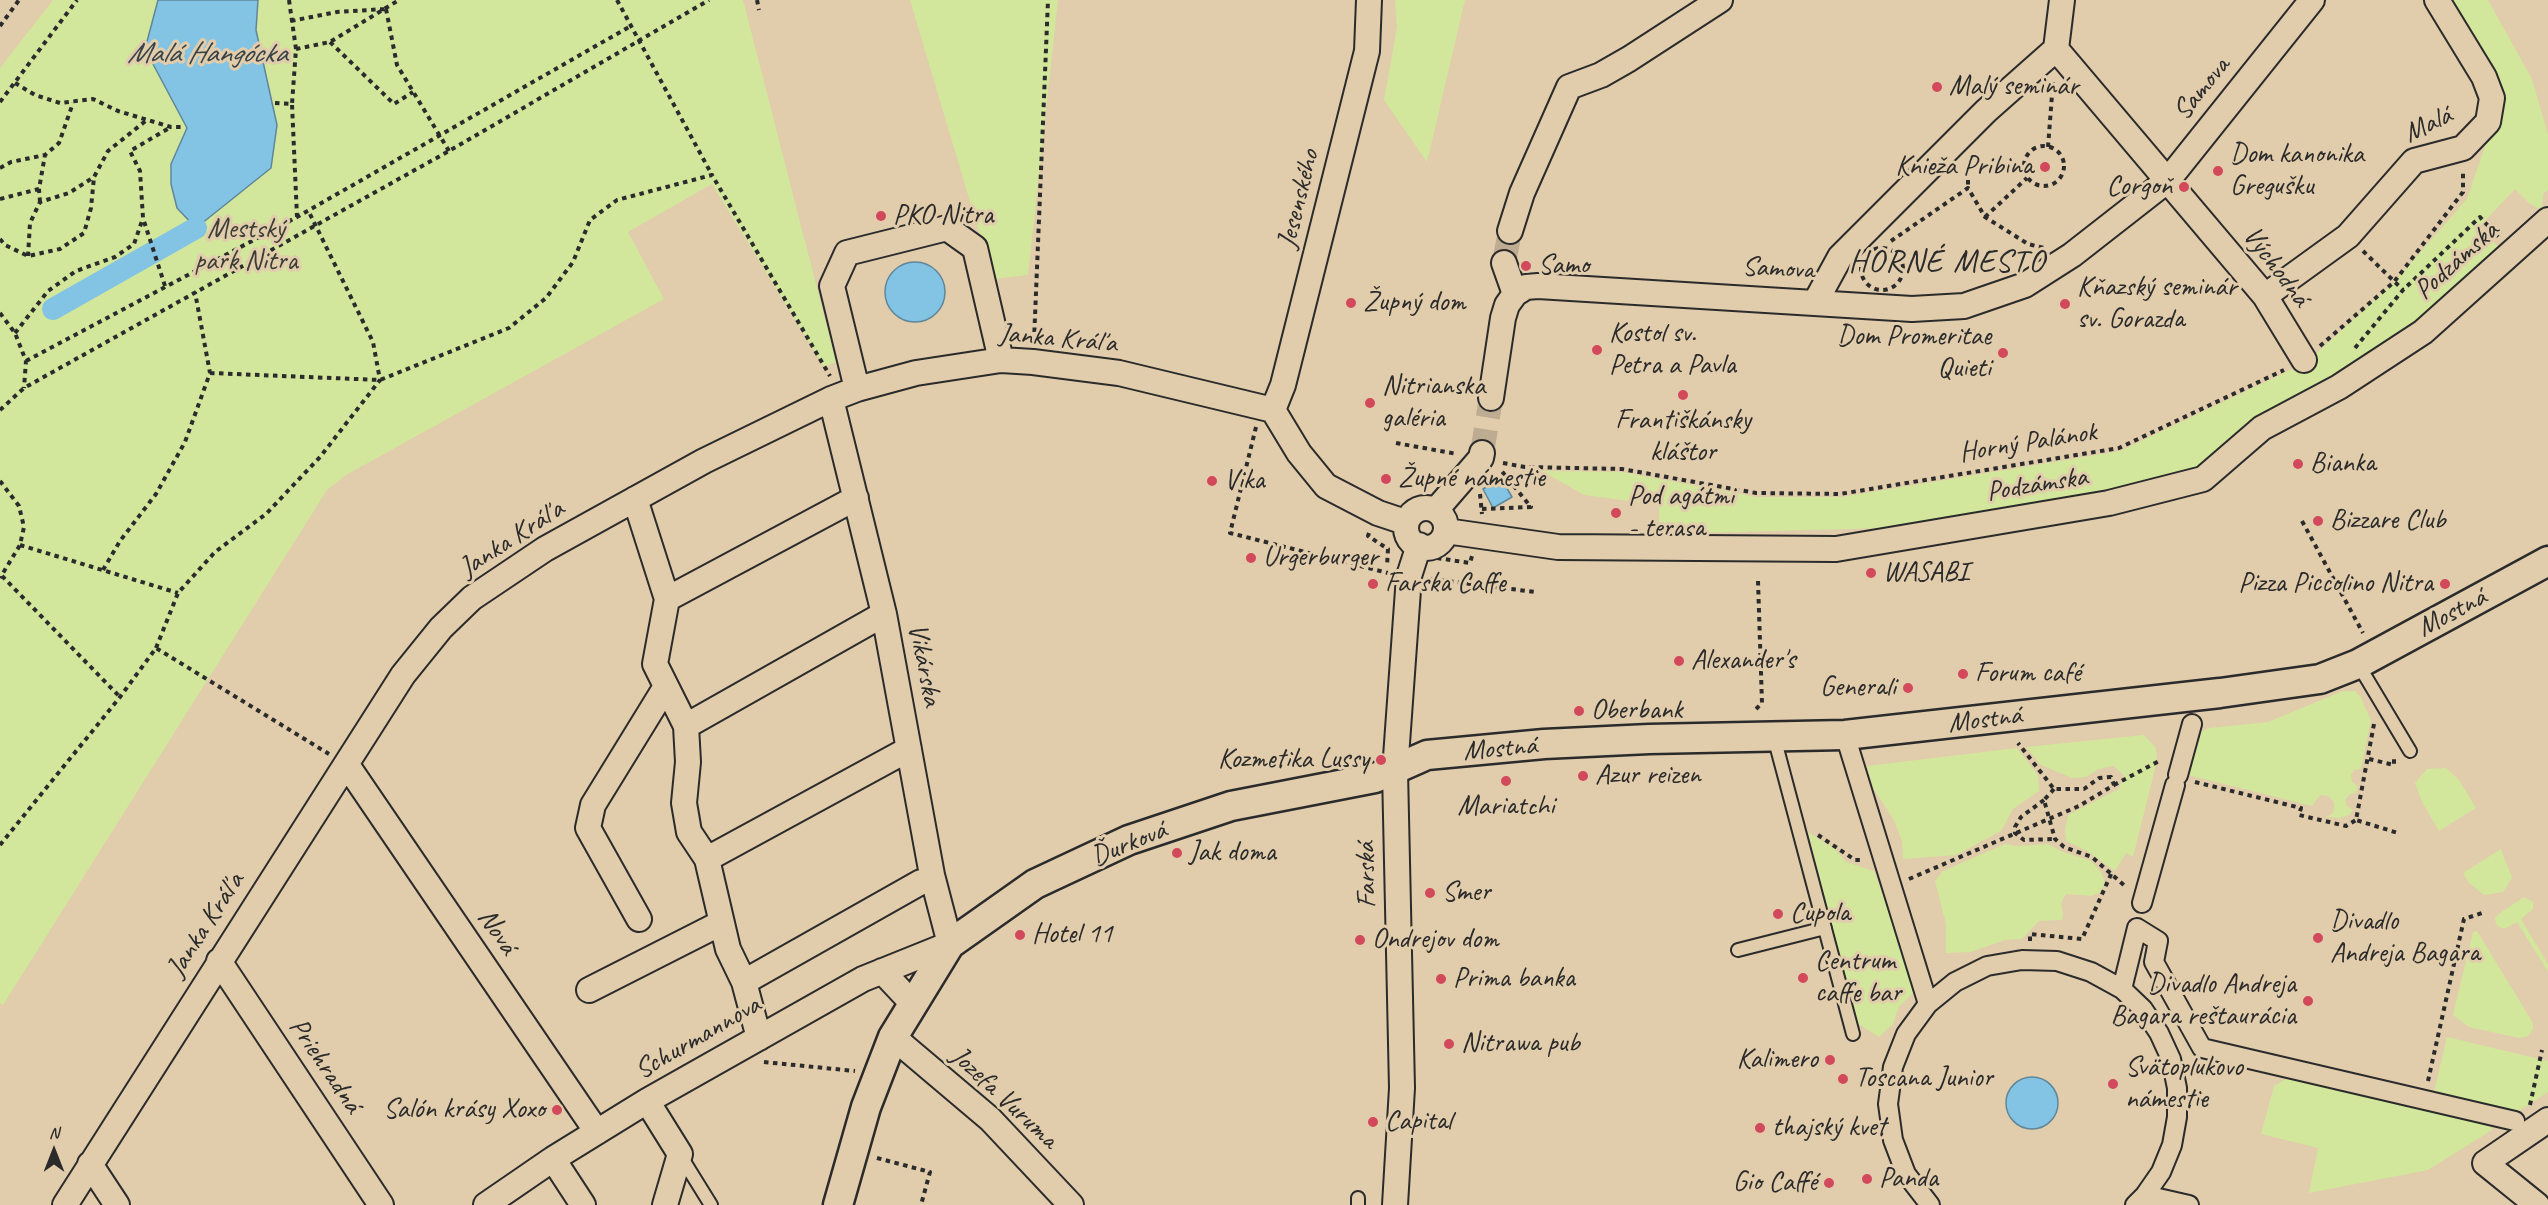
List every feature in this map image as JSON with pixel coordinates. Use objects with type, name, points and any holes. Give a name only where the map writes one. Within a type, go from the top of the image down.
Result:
[{"type":"street","name":"Jesenského","points":[[1264,418],[1283,385],[1367,51],[1369,0]]},
{"type":"street","points":[[1510,231],[1522,193],[1569,87],[1601,75],[1629,59],[1719,0]]},
{"type":"street","points":[[1816,301],[1840,257],[1986,111],[2056,49],[2062,0]]},
{"type":"street","name":"Samova","points":[[1515,294],[1526,287],[1538,286],[1816,301],[1912,309],[1964,306],[2025,285],[2072,255],[2168,180],[2312,0]]},
{"type":"street","name":"Malá","points":[[2265,296],[2348,236],[2414,161],[2463,148],[2488,122],[2492,98],[2484,77],[2437,0]]},
{"type":"street","name":"Východná","points":[[2056,49],[2265,296],[2304,360]]},
{"type":"street","name":"Podzámska","points":[[1441,520],[1558,547],[1681,550],[1836,549],[2109,503],[2203,480],[2262,428],[2339,387],[2423,332],[2544,223]]},
{"type":"street","points":[[856,389],[832,286],[847,253],[946,228],[975,248],[1001,360]]},
{"type":"street","points":[[1491,398],[1503,318],[1507,305],[1515,294],[1504,263]]},
{"type":"street","name":"Janka Kráľa","points":[[65,1205],[403,675],[441,628],[472,598],[545,549],[831,389],[856,389],[916,373],[1001,360],[1119,373],[1264,418]]},
{"type":"street","name":"Vikárska","points":[[831,389],[884,614],[932,875],[950,944]]},
{"type":"street","points":[[1264,418],[1299,453],[1326,486],[1378,513],[1405,522]]},
{"type":"street","points":[[1441,520],[1422,509],[1413,513],[1405,522],[1406,535],[1428,549],[1437,547],[1441,520],[1482,453]]},
{"type":"street","points":[[667,599],[856,498]]},
{"type":"street","points":[[635,499],[667,599],[655,664],[686,726],[688,762],[684,803],[689,832],[707,859],[728,949],[744,982],[759,1038]]},
{"type":"street","name":"Farská","points":[[1395,1205],[1402,1088],[1395,771],[1398,574],[1419,545]]},
{"type":"street","name":"Mostná","points":[[1395,771],[1427,755],[1544,744],[1649,739],[1845,735],[2283,686],[2320,679],[2362,651],[2548,561]]},
{"type":"street","points":[[686,726],[884,614]]},
{"type":"street","points":[[639,919],[588,828],[593,805],[665,688]]},
{"type":"street","points":[[2142,903],[2192,724]]},
{"type":"street","points":[[1845,735],[1928,1004]]},
{"type":"street","points":[[707,859],[909,749]]},
{"type":"street","name":"Nová","points":[[347,765],[597,1132]]},
{"type":"street","name":"Ďurková","points":[[838,1205],[866,1107],[893,1037],[950,944],[1035,884],[1129,840],[1232,806],[1375,778],[1395,771]]},
{"type":"street","points":[[744,982],[921,882]]},
{"type":"street","points":[[589,990],[721,923]]},
{"type":"street","points":[[2122,989],[2137,928],[2158,941],[2154,962],[2202,1048]]},
{"type":"street","name":"Schurmannova","points":[[486,1205],[597,1132],[759,1038],[882,971],[950,944]]},
{"type":"street","points":[[1925,1204],[1906,1173],[1893,1140],[1888,1104],[1893,1067],[1903,1042],[1928,1004],[1955,982],[1987,966],[2022,960],[2057,961],[2091,972],[2122,989],[2143,1010],[2159,1033],[2171,1059],[2177,1088],[2177,1117],[2172,1145],[2161,1172],[2140,1200]]},
{"type":"street","name":"Priehradná","points":[[219,961],[381,1205]]},
{"type":"street","points":[[882,971],[913,1004]]},
{"type":"street","name":"Jozefa Vuruma","points":[[893,1037],[990,1119],[1071,1205]]},
{"type":"street","points":[[2176,1059],[2202,1048],[2221,1051],[2425,1099],[2531,1118]]},
{"type":"street","points":[[648,1101],[680,1154],[665,1205]]},
{"type":"street","points":[[2531,1118],[2485,1162],[2537,1205]]},
{"type":"street","points":[[553,1159],[583,1205]]},
{"type":"street","points":[[90,1164],[117,1205]]},
{"type":"street","points":[[2140,1200],[2189,1205]]},
{"type":"lane","points":[[2362,651],[2410,751]]},
{"type":"lane","points":[[1774,737],[1853,1034]]},
{"type":"lane","points":[[1738,950],[1825,928]]},
{"type":"lane","points":[[680,1154],[711,1205]]},
{"type":"path","points":[[0,26],[19,0]]},
{"type":"path","points":[[0,102],[77,0]]},
{"type":"path","points":[[289,0],[296,49],[292,104],[297,217]]},
{"type":"path","points":[[296,49],[330,42],[399,0]]},
{"type":"path","points":[[617,0],[831,389]]},
{"type":"path","points":[[0,410],[24,388],[449,151],[639,43],[709,0]]},
{"type":"path","points":[[757,0],[759,10]]},
{"type":"path","points":[[1033,362],[1048,0]]},
{"type":"path","points":[[291,21],[337,12],[386,9]]},
{"type":"path","points":[[386,9],[397,65],[449,151]]},
{"type":"path","points":[[26,361],[297,217],[630,27]]},
{"type":"path","points":[[330,42],[394,104],[413,92]]},
{"type":"path","points":[[2048,147],[2056,49]]},
{"type":"path","points":[[15,83],[34,95],[60,103],[73,103],[82,98],[93,99],[118,111],[171,127],[184,127]]},
{"type":"path","points":[[0,168],[11,162],[45,155],[59,143],[73,103]]},
{"type":"path","points":[[276,103],[292,104]]},
{"type":"path","points":[[0,239],[5,245],[28,256],[60,249],[84,233],[92,208],[94,177],[108,151],[148,119]]},
{"type":"path","points":[[165,286],[143,218],[140,171],[130,151],[171,127]]},
{"type":"path","points":[[2048,147],[2062,159],[2064,165],[2061,178],[2044,186],[2037,185],[2027,178],[2025,158],[2035,148],[2048,147]]},
{"type":"path","name":"Horný Palánok","points":[[1525,467],[1622,469],[1756,493],[1852,492],[2119,448],[2304,360],[2394,282],[2463,192],[2463,148]]},
{"type":"path","points":[[28,256],[30,223],[40,202],[39,189],[45,155]]},
{"type":"path","points":[[210,373],[380,380],[509,328],[546,298],[573,262],[590,220],[617,200],[712,175]]},
{"type":"path","points":[[40,202],[69,193],[94,177]]},
{"type":"path","points":[[1985,217],[2027,178]]},
{"type":"path","points":[[1880,248],[1893,250],[1904,267],[1900,280],[1895,286],[1882,290],[1868,285],[1864,280],[1861,266],[1867,254],[1880,248],[1968,188],[1985,217],[2028,244],[2072,255]]},
{"type":"path","points":[[0,199],[39,189]]},
{"type":"path","points":[[0,845],[120,698],[156,648],[178,593],[215,552],[266,514],[320,457],[380,380],[374,342],[308,210]]},
{"type":"path","points":[[2353,350],[2403,290],[2480,217],[2512,252]]},
{"type":"path","points":[[15,333],[48,291],[76,271],[115,257],[134,244],[143,218]]},
{"type":"path","points":[[2348,236],[2403,290]]},
{"type":"path","points":[[103,570],[120,542],[156,494],[185,442],[210,373],[195,292]]},
{"type":"path","points":[[0,313],[15,333],[26,361],[24,388]]},
{"type":"path","points":[[1264,418],[1230,533],[1398,574],[1535,592]]},
{"type":"path","points":[[0,481],[19,506],[24,527],[20,545],[1,577],[120,698]]},
{"type":"path","points":[[1378,513],[1368,536],[1388,549],[1398,574]]},
{"type":"path","points":[[2302,521],[2362,651]]},
{"type":"path","points":[[20,545],[178,593]]},
{"type":"path","points":[[1756,710],[1762,703],[1758,581]]},
{"type":"path","points":[[156,648],[347,765]]},
{"type":"path","points":[[1893,886],[2079,806],[2162,760],[2179,773],[2186,788],[2188,780],[2301,808],[2299,815],[2346,826],[2356,820],[2376,714]]},
{"type":"path","points":[[2018,743],[2054,789]]},
{"type":"path","points":[[2369,759],[2394,765],[2395,755]]},
{"type":"path","points":[[2015,833],[2015,826],[2021,817],[2054,789],[2084,789],[2099,778],[2111,777],[2114,785]]},
{"type":"path","points":[[2043,800],[2055,839],[2064,847],[2092,858],[2112,872],[2142,903]]},
{"type":"path","points":[[2356,820],[2398,833]]},
{"type":"path","points":[[1797,823],[1844,850],[1855,860],[1885,861]]},
{"type":"path","points":[[2015,833],[2024,840],[2055,839]]},
{"type":"path","points":[[2030,934],[2082,939],[2112,872]]},
{"type":"path","points":[[2425,1099],[2438,1028],[2464,919],[2482,913]]},
{"type":"path","points":[[2531,1118],[2542,1050]]},
{"type":"path","points":[[757,1061],[858,1071]]},
{"type":"path","points":[[871,1157],[930,1172],[921,1205]]},
{"type":"green space","name":"Mestský park Nitra","points":[[53,0],[743,0],[836,362],[824,367],[712,184],[628,232],[664,299],[346,475],[327,490],[3,1005],[0,1003],[0,68]]},
{"type":"green space","points":[[910,0],[1058,0],[1028,275],[993,279]]},
{"type":"green space","points":[[1395,0],[1465,0],[1427,162],[1384,100],[1397,27]]},
{"type":"green space","points":[[2445,0],[2488,0],[2532,79],[2548,135],[2548,190],[2543,194],[2542,210],[2530,204],[2515,189],[2479,227],[2505,254],[2348,371],[2268,414],[2194,469],[2120,488],[1887,528],[1698,533],[1659,531],[1659,505],[1584,495],[1542,471],[1622,472],[1756,497],[1841,497],[2120,451],[2307,362],[2394,282],[2467,199],[2501,99]]},
{"type":"green space","points":[[2343,691],[2355,691],[2360,696],[2371,720],[2361,769],[2354,770],[2351,775],[2352,782],[2358,786],[2356,793],[2350,794],[2345,800],[2347,806],[2353,810],[2349,815],[2340,818],[2326,817],[2333,813],[2334,808],[2334,802],[2328,796],[2320,795],[2312,806],[2184,774],[2197,734],[2209,728],[2268,722]]},
{"type":"green space","points":[[2144,735],[2156,748],[2157,761],[2133,857],[2126,853],[2115,871],[2087,851],[2066,841],[2065,829],[2068,815],[2119,789],[2124,775],[2113,766],[2099,769],[2086,777],[2072,778],[2041,765],[2026,747]]},
{"type":"green space","points":[[2017,748],[2038,775],[2039,791],[2013,809],[2001,831],[1956,855],[1903,859],[1902,841],[1894,820],[1873,788],[1867,766]]},
{"type":"green space","points":[[2446,768],[2459,780],[2476,808],[2439,831],[2422,802],[2415,783],[2427,769]]},
{"type":"green space","points":[[1808,832],[1835,849],[1846,862],[1874,871],[1918,988],[1899,1007],[1893,1024],[1879,1037],[1857,1023]]},
{"type":"green space","points":[[2005,844],[2017,846],[2048,844],[2063,852],[2091,861],[2101,872],[2105,883],[2101,892],[2091,896],[2066,894],[2061,903],[2062,920],[2039,921],[2022,939],[2005,940],[1971,952],[1946,953],[1946,924],[1935,881],[1943,871]]},
{"type":"green space","points":[[2501,849],[2512,878],[2503,892],[2484,895],[2469,883],[2463,873]]},
{"type":"green space","points":[[2524,897],[2533,902],[2533,909],[2521,919],[2548,964],[2548,972],[2517,922],[2506,928],[2501,928],[2496,924],[2495,918],[2500,913]]},
{"type":"green space","points":[[2477,931],[2533,1023],[2533,1029],[2528,1036],[2519,1038],[2469,1027],[2453,1015],[2473,932]]},
{"type":"green space","points":[[2447,1037],[2548,1061],[2548,1092],[2516,1113],[2433,1096]]},
{"type":"green space","points":[[2289,1077],[2491,1125],[2492,1130],[2428,1170],[2309,1193],[2318,1148],[2261,1134],[2274,1086]]},
{"type":"water","name":"Malá Hangócka","points":[[158,0],[258,0],[256,30],[277,125],[271,168],[196,228],[177,208],[171,184],[171,164],[187,128],[145,49]]},
{"type":"water","points":[[915,262],[936,271],[945,292],[936,313],[915,322],[894,313],[885,292],[894,271]]},
{"type":"water","points":[[1501,478],[1512,497],[1493,508],[1483,489]]},
{"type":"water","points":[[2027,1077],[2037,1077],[2051,1084],[2058,1103],[2051,1122],[2037,1129],[2027,1129],[2017,1125],[2010,1118],[2006,1108],[2006,1098],[2010,1088],[2017,1081]]},
{"type":"waterway","points":[[53,309],[196,228]]},
{"type":"tunnel","points":[[1504,263],[1510,231]]},
{"type":"tunnel","points":[[1482,453],[1491,398]]},
{"type":"place","name":"Malý seminár","points":[[1937,87]]},
{"type":"place","name":"Knieža Pribina","points":[[2045,167]]},
{"type":"place","name":"Dom kanonika Gregušku","points":[[2218,171]]},
{"type":"place","name":"Corgoň","points":[[2184,187]]},
{"type":"place","name":"PKO Nitra","points":[[881,216]]},
{"type":"place","name":"Samo","points":[[1526,266]]},
{"type":"place","name":"Župný dom","points":[[1351,303]]},
{"type":"place","name":"Kňazský seminár sv. Gorazda","points":[[2065,304]]},
{"type":"place","name":"Kostol sv. Petra a Pavla","points":[[1597,350]]},
{"type":"place","name":"Dom Promeritae Quieti","points":[[2003,353]]},
{"type":"place","name":"Františkánsky kláštor","points":[[1683,395]]},
{"type":"place","name":"Nitrianska galéria","points":[[1370,403]]},
{"type":"place","name":"Bianka","points":[[2298,464]]},
{"type":"place","name":"Župné námestie","points":[[1386,479]]},
{"type":"place","name":"Vika","points":[[1212,481]]},
{"type":"place","name":"Pod agátmi - terasa","points":[[1616,513]]},
{"type":"place","name":"Bizzare Club","points":[[2318,521]]},
{"type":"place","name":"Urgerburger","points":[[1251,558]]},
{"type":"place","name":"WASABI","points":[[1871,573]]},
{"type":"place","name":"Farska Caffe","points":[[1373,584]]},
{"type":"place","name":"Pizza Piccolino Nitra","points":[[2445,584]]},
{"type":"place","name":"Alexander's","points":[[1679,661]]},
{"type":"place","name":"Forum café","points":[[1963,674]]},
{"type":"place","name":"Generali","points":[[1908,688]]},
{"type":"place","name":"Oberbank","points":[[1579,711]]},
{"type":"place","name":"Kozmetika Lussy","points":[[1381,760]]},
{"type":"place","name":"Azur reizen","points":[[1583,776]]},
{"type":"place","name":"Mariatchi","points":[[1506,781]]},
{"type":"place","name":"Jak doma","points":[[1177,853]]},
{"type":"place","name":"Smer","points":[[1430,893]]},
{"type":"place","name":"Cupola","points":[[1778,914]]},
{"type":"place","name":"Hotel 11","points":[[1020,935]]},
{"type":"place","name":"Divadlo Andreja Bagara","points":[[2318,938]]},
{"type":"place","name":"Ondrejov dom","points":[[1360,940]]},
{"type":"place","name":"Centrum caffe bar","points":[[1803,978]]},
{"type":"place","name":"Prima banka","points":[[1441,979]]},
{"type":"place","name":"Divadlo Andreja Bagara reštaurácia","points":[[2308,1001]]},
{"type":"place","name":"Nitrawa pub","points":[[1449,1044]]},
{"type":"place","name":"Kalimero","points":[[1830,1060]]},
{"type":"place","name":"Toscana Junior","points":[[1843,1079]]},
{"type":"place","name":"Svätoplukovo námestie","points":[[2113,1084]]},
{"type":"place","name":"Salón krásy Xoxo","points":[[557,1110]]},
{"type":"place","name":"Capital","points":[[1373,1122]]},
{"type":"place","name":"thajský kvet","points":[[1760,1128]]},
{"type":"place","name":"Panda","points":[[1867,1179]]},
{"type":"place","name":"Gio Caffé","points":[[1829,1183]]},
{"type":"district","name":"HORNÉ MESTO","points":[[1947,263]]}]
